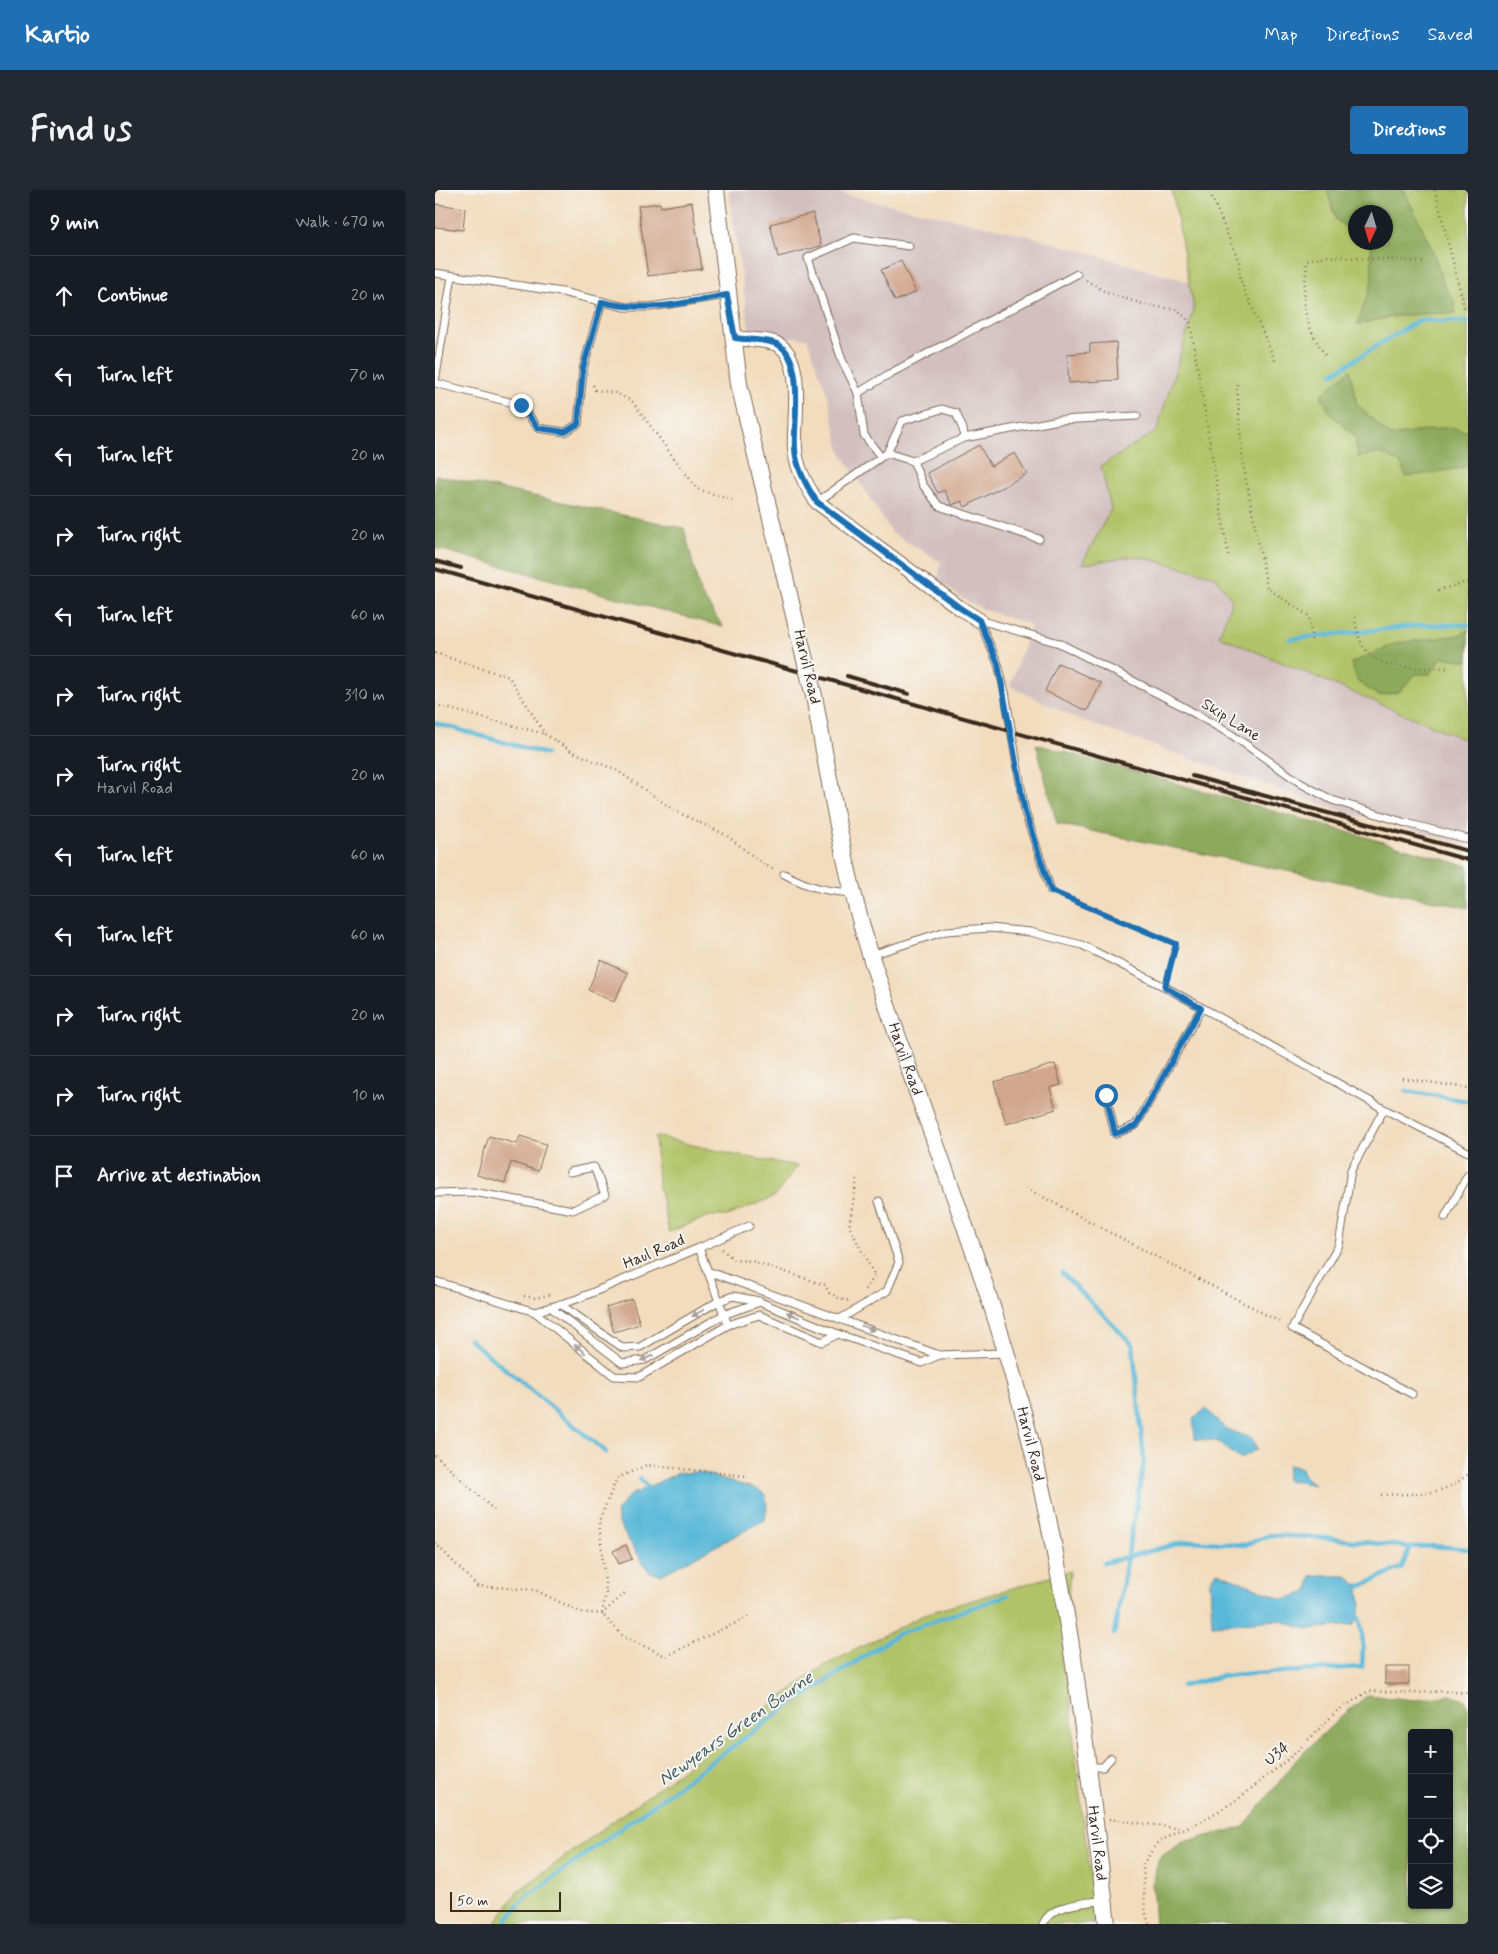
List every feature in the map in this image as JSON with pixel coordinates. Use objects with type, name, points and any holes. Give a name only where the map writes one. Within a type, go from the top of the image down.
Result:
[{"type":"street","name":"Harvil Road","points":[[716,190],[739,384],[814,696],[853,893],[870,955],[945,1166],[1005,1353],[1024,1416],[1056,1553],[1090,1767],[1107,1924]]},
{"type":"street","points":[[735,338],[777,344],[793,361],[796,403],[795,450],[807,487],[817,502],[979,620]]},
{"type":"lane","points":[[909,246],[855,238],[808,258],[842,360],[858,393],[864,435],[883,454],[913,461],[963,438],[1059,420],[1137,416]]},
{"type":"lane","points":[[435,273],[561,292],[625,307],[650,307],[727,295]]},
{"type":"lane","points":[[858,393],[1077,274]]},
{"type":"lane","points":[[452,276],[435,382],[521,405],[538,428],[565,432],[578,424],[583,368],[602,302]]},
{"type":"lane","points":[[817,502],[883,454],[902,422],[942,409],[956,413],[963,429],[963,438]]},
{"type":"lane","points":[[913,461],[923,485],[939,506],[1039,539]]},
{"type":"lane","points":[[979,620],[993,650],[1005,692],[1025,812],[1051,891]]},
{"type":"lane","name":"Skip Lane","points":[[979,620],[1059,643],[1232,735],[1302,784],[1332,800],[1406,823],[1468,839]]},
{"type":"lane","points":[[784,874],[808,886],[824,891],[853,893]]},
{"type":"lane","points":[[870,955],[946,931],[990,928],[1022,932],[1082,945],[1165,987],[1384,1109],[1468,1152]]},
{"type":"lane","points":[[1106,1095],[1115,1134],[1136,1126],[1201,1008]]},
{"type":"lane","points":[[1384,1109],[1351,1170],[1339,1245],[1292,1328],[1412,1394]]},
{"type":"lane","points":[[435,1193],[473,1192],[573,1210],[605,1195],[595,1167],[571,1172]]},
{"type":"lane","points":[[1445,1217],[1468,1175]]},
{"type":"lane","points":[[840,1319],[887,1292],[899,1262],[879,1200]]},
{"type":"lane","points":[[699,1248],[749,1226]]},
{"type":"lane","name":"Haul Road","points":[[535,1312],[577,1299],[699,1248],[717,1302],[728,1325]]},
{"type":"lane","points":[[707,1271],[939,1355],[1005,1353]]},
{"type":"lane","points":[[435,1282],[535,1312],[614,1376],[639,1377],[728,1325],[759,1315],[822,1342],[838,1334]]},
{"type":"lane","points":[[561,1304],[623,1348],[640,1346],[717,1302],[733,1296],[760,1302],[838,1334],[922,1363],[939,1355]]},
{"type":"lane","points":[[550,1307],[622,1363],[645,1360],[723,1315],[760,1302]]},
{"type":"lane","points":[[1090,1767],[1103,1767],[1111,1758]]},
{"type":"lane","points":[[1043,1924],[1050,1914],[1059,1908],[1105,1900]]},
{"type":"path","points":[[1435,190],[1465,310]]},
{"type":"path","points":[[1211,197],[1239,262],[1240,279],[1276,363]]},
{"type":"path","points":[[1325,354],[1312,334],[1303,305],[1307,260],[1325,256],[1424,262]]},
{"type":"path","points":[[1077,274],[1107,293],[1146,305],[1178,310],[1190,322],[1229,559]]},
{"type":"path","points":[[583,368],[595,390],[616,393],[632,401],[697,490],[732,500]]},
{"type":"path","points":[[1237,384],[1242,458],[1267,588],[1309,616],[1312,643]]},
{"type":"path","points":[[1438,590],[1468,582]]},
{"type":"path","points":[[1355,617],[1359,638],[1369,654],[1381,663],[1398,666],[1447,668]]},
{"type":"path","points":[[435,653],[509,677],[545,734]]},
{"type":"path","points":[[435,705],[545,734],[571,751],[618,771],[675,811],[726,835],[763,864],[784,874]]},
{"type":"path","points":[[1051,891],[1176,944],[1165,987]]},
{"type":"path","points":[[1402,1078],[1468,1088]]},
{"type":"path","points":[[1026,1188],[1292,1328]]},
{"type":"path","points":[[435,1455],[494,1510]]},
{"type":"path","points":[[602,1614],[606,1593],[599,1521],[617,1478],[647,1465],[745,1476]]},
{"type":"path","points":[[1381,1495],[1438,1492],[1457,1485],[1468,1474]]},
{"type":"path","points":[[435,1543],[477,1586],[535,1590],[580,1612],[602,1614],[624,1637],[666,1656],[752,1615]]},
{"type":"path","points":[[602,1614],[626,1592]]},
{"type":"path","name":"U34","points":[[1149,1924],[1145,1910],[1143,1864],[1157,1842],[1184,1830],[1237,1800],[1293,1755],[1337,1711],[1369,1691],[1468,1693]]},
{"type":"path","points":[[1095,1818],[1184,1830]]},
{"type":"shaded area","points":[[729,190],[833,192],[1026,235],[1189,282],[1194,309],[1157,431],[1102,466],[1111,509],[1083,564],[1136,556],[1215,576],[1232,600],[1219,636],[1468,741],[1468,845],[1341,811],[1080,720],[1010,686],[1031,625],[983,609],[963,599],[938,580],[941,562],[892,533],[840,451],[827,393],[807,338],[750,335]]},
{"type":"green space","points":[[1172,190],[1468,190],[1468,741],[1219,636],[1232,600],[1215,576],[1136,556],[1082,564],[1111,509],[1101,466],[1157,431],[1194,309]]},
{"type":"green space","points":[[1327,190],[1404,190],[1432,249],[1444,285],[1454,301],[1456,313],[1406,315],[1357,325],[1372,282],[1371,250],[1393,250],[1393,205],[1348,205],[1348,229],[1336,220]]},
{"type":"green space","points":[[1350,370],[1357,404],[1390,436],[1450,427],[1468,432],[1468,467],[1406,477],[1401,464],[1381,453],[1358,457],[1355,436],[1330,413],[1321,395]]},
{"type":"green space","points":[[435,475],[684,528],[700,592],[723,627],[435,548]]},
{"type":"green space","points":[[1468,630],[1468,661],[1442,657],[1430,674],[1416,674],[1399,692],[1379,696],[1358,682],[1351,663],[1397,643],[1461,635]]},
{"type":"green space","points":[[1036,744],[1468,866],[1468,908],[1057,824]]},
{"type":"green space","points":[[655,1136],[735,1155],[798,1166],[774,1197],[727,1216],[710,1216],[669,1232],[658,1183]]},
{"type":"green space","points":[[1070,1571],[1068,1659],[1071,1704],[1095,1924],[495,1924],[517,1892],[822,1667],[925,1614]]},
{"type":"green space","points":[[1368,1695],[1414,1700],[1450,1695],[1465,1700],[1468,1709],[1468,1924],[1155,1924],[1152,1885],[1159,1858],[1183,1842],[1244,1827],[1298,1758],[1342,1716]]},
{"type":"water","points":[[1206,1409],[1226,1429],[1252,1438],[1257,1449],[1240,1459],[1217,1441],[1195,1439],[1193,1418]]},
{"type":"water","points":[[1288,1465],[1301,1468],[1303,1475],[1315,1485],[1286,1480]]},
{"type":"water","points":[[699,1472],[756,1489],[765,1494],[767,1506],[765,1520],[661,1575],[649,1572],[618,1523],[616,1512],[629,1496],[678,1473]]},
{"type":"water","points":[[1217,1572],[1283,1599],[1308,1592],[1311,1576],[1347,1576],[1359,1587],[1361,1606],[1354,1625],[1306,1629],[1279,1620],[1212,1625],[1210,1580]]},
{"type":"building","points":[[692,202],[702,269],[648,276],[638,206],[660,203],[661,207]]},
{"type":"building","points":[[435,204],[465,208],[463,230],[435,227]]},
{"type":"building","points":[[813,213],[821,246],[778,257],[770,224]]},
{"type":"building","points":[[901,261],[916,292],[895,301],[881,270]]},
{"type":"building","points":[[1116,342],[1118,380],[1069,383],[1067,354],[1090,352],[1090,344]]},
{"type":"building","points":[[979,445],[991,466],[1015,453],[1027,474],[965,507],[962,501],[952,505],[944,490],[938,493],[927,473]]},
{"type":"building","points":[[1058,663],[1101,683],[1087,711],[1045,691]]},
{"type":"building","points":[[601,960],[628,973],[614,1002],[588,990]]},
{"type":"building","points":[[1055,1064],[1061,1085],[1050,1088],[1056,1109],[1006,1124],[994,1082]]},
{"type":"building","points":[[489,1136],[517,1144],[520,1136],[546,1144],[538,1171],[511,1162],[505,1183],[477,1175]]},
{"type":"building","points":[[632,1299],[640,1324],[614,1332],[606,1307]]},
{"type":"building","points":[[626,1545],[632,1559],[619,1564],[613,1551]]},
{"type":"building","points":[[1385,1667],[1409,1667],[1409,1684],[1385,1684]]},
{"type":"waterway","points":[[1332,374],[1419,320],[1468,322]]},
{"type":"waterway","points":[[1290,639],[1425,625],[1468,625]]},
{"type":"waterway","points":[[435,723],[546,754]]},
{"type":"waterway","points":[[1406,1091],[1468,1101]]},
{"type":"waterway","points":[[1062,1273],[1133,1345],[1144,1461],[1114,1634]]},
{"type":"waterway","points":[[469,1339],[606,1452]]},
{"type":"waterway","points":[[640,1479],[648,1487]]},
{"type":"waterway","name":"Newyears Green Bourne","points":[[1104,1563],[1192,1541],[1245,1545],[1270,1535],[1325,1538],[1410,1547],[1435,1546],[1468,1549]]},
{"type":"waterway","points":[[1359,1587],[1402,1567],[1410,1547]]},
{"type":"waterway","name":"Newyears Green Bourne","points":[[504,1924],[523,1900],[784,1709],[898,1634],[1008,1595]]},
{"type":"waterway","points":[[1182,1686],[1222,1676],[1362,1667],[1363,1647],[1358,1615]]},
{"type":"railway","points":[[435,561],[461,568]]},
{"type":"railway","points":[[435,569],[1468,860]]},
{"type":"railway","points":[[847,676],[909,694]]},
{"type":"railway","points":[[1192,776],[1468,851]]},
{"type":"route","points":[[521,405],[538,428],[565,432],[578,424],[583,368],[602,302],[625,307],[650,307],[727,295],[735,338],[777,344],[793,361],[797,424],[795,450],[807,487],[817,502],[979,620],[998,664],[1005,692],[1025,812],[1051,891],[1114,916],[1176,944],[1165,987],[1201,1008],[1182,1046],[1136,1126],[1115,1134],[1106,1095]]}]
